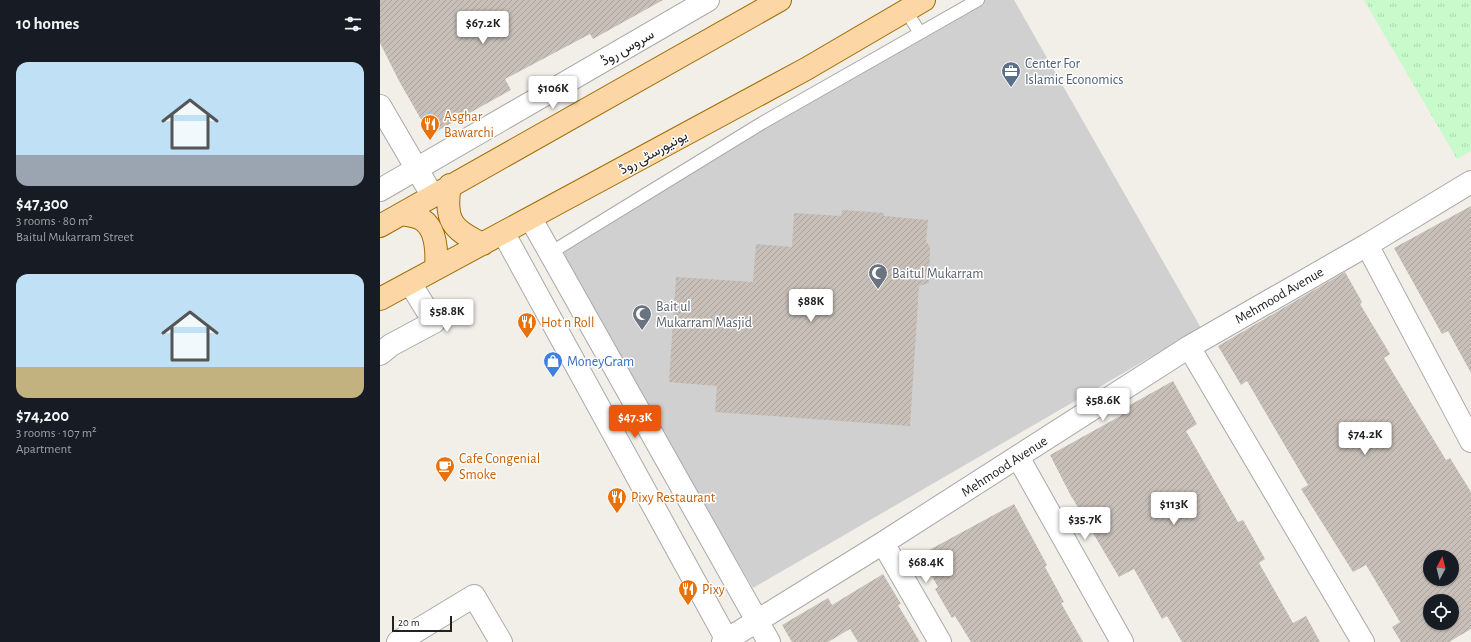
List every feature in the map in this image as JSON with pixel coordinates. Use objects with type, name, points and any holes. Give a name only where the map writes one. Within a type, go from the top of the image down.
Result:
[{"type":"main road","points":[[380,226],[441,190],[780,0]]},
{"type":"main road","name":"یونیورسٹی روڈ","points":[[380,299],[504,234],[806,69],[915,5]]},
{"type":"main road","points":[[441,190],[451,221],[463,235],[483,244]]},
{"type":"main road","points":[[401,214],[421,219],[431,231],[437,246],[436,269]]},
{"type":"street","name":"سروس روڈ","points":[[380,190],[708,0]]},
{"type":"street","points":[[380,106],[417,169],[441,190]]},
{"type":"street","name":"Mehmood Avenue","points":[[726,641],[1189,348],[1367,245],[1471,182]]},
{"type":"street","points":[[531,219],[769,642]]},
{"type":"street","points":[[504,234],[726,641]]},
{"type":"street","points":[[1367,245],[1471,441]]},
{"type":"street","points":[[380,354],[391,345],[434,322],[410,283]]},
{"type":"street","points":[[1189,348],[1363,642]]},
{"type":"street","points":[[1018,457],[1122,642]]},
{"type":"street","points":[[883,543],[940,642]]},
{"type":"street","points":[[398,642],[474,596],[501,642]]},
{"type":"lane","points":[[550,253],[762,123],[978,0]]},
{"type":"lane","points":[[915,5],[920,33]]},
{"type":"shaded area","name":"Baitul Mukarram","points":[[978,0],[1014,0],[1201,328],[753,588],[554,252]]},
{"type":"green space","points":[[1364,0],[1471,0],[1471,151],[1457,159]]},
{"type":"building","points":[[380,0],[663,0],[593,39],[590,34],[505,79],[511,90],[430,135],[399,81],[380,43]]},
{"type":"building","points":[[1471,206],[1471,373],[1448,331],[1442,334],[1394,248]]},
{"type":"building","points":[[842,210],[884,213],[884,216],[928,220],[926,242],[930,246],[929,283],[919,286],[910,426],[715,412],[717,386],[669,382],[676,277],[753,282],[756,244],[792,247],[794,213],[841,216]]},
{"type":"building","points":[[1345,272],[1362,302],[1360,304],[1390,354],[1384,358],[1446,460],[1450,458],[1471,492],[1471,629],[1449,642],[1401,642],[1392,627],[1400,622],[1366,565],[1353,572],[1301,489],[1308,485],[1247,381],[1241,385],[1218,346]]},
{"type":"building","points":[[1173,381],[1197,424],[1186,431],[1238,522],[1243,520],[1265,559],[1259,563],[1293,623],[1306,616],[1320,642],[1182,642],[1167,616],[1162,619],[1134,569],[1119,577],[1070,494],[1050,455],[1122,415],[1119,411]]},
{"type":"building","points":[[1014,504],[1047,565],[1045,567],[1064,602],[1061,603],[1083,642],[971,642],[955,616],[952,618],[935,589],[938,587],[920,555]]},
{"type":"building","points":[[883,574],[901,604],[898,605],[920,642],[858,642],[850,629],[828,642],[792,642],[782,625],[828,598],[832,605]]},
{"type":"place","name":"Center For Islamic Economics","points":[[1011,88]]},
{"type":"place","name":"Asghar Bawarchi","points":[[430,141]]},
{"type":"place","name":"Baitul Mukarram","points":[[878,290]]},
{"type":"place","name":"Bait ul Mukarram Masjid","points":[[642,331]]},
{"type":"place","name":"Hot n Roll","points":[[527,339]]},
{"type":"place","name":"MoneyGram","points":[[553,378]]},
{"type":"place","name":"Cafe Congenial Smoke","points":[[445,483]]},
{"type":"place","name":"Pixy Restaurant","points":[[617,514]]},
{"type":"place","name":"Pixy","points":[[688,606]]}]
